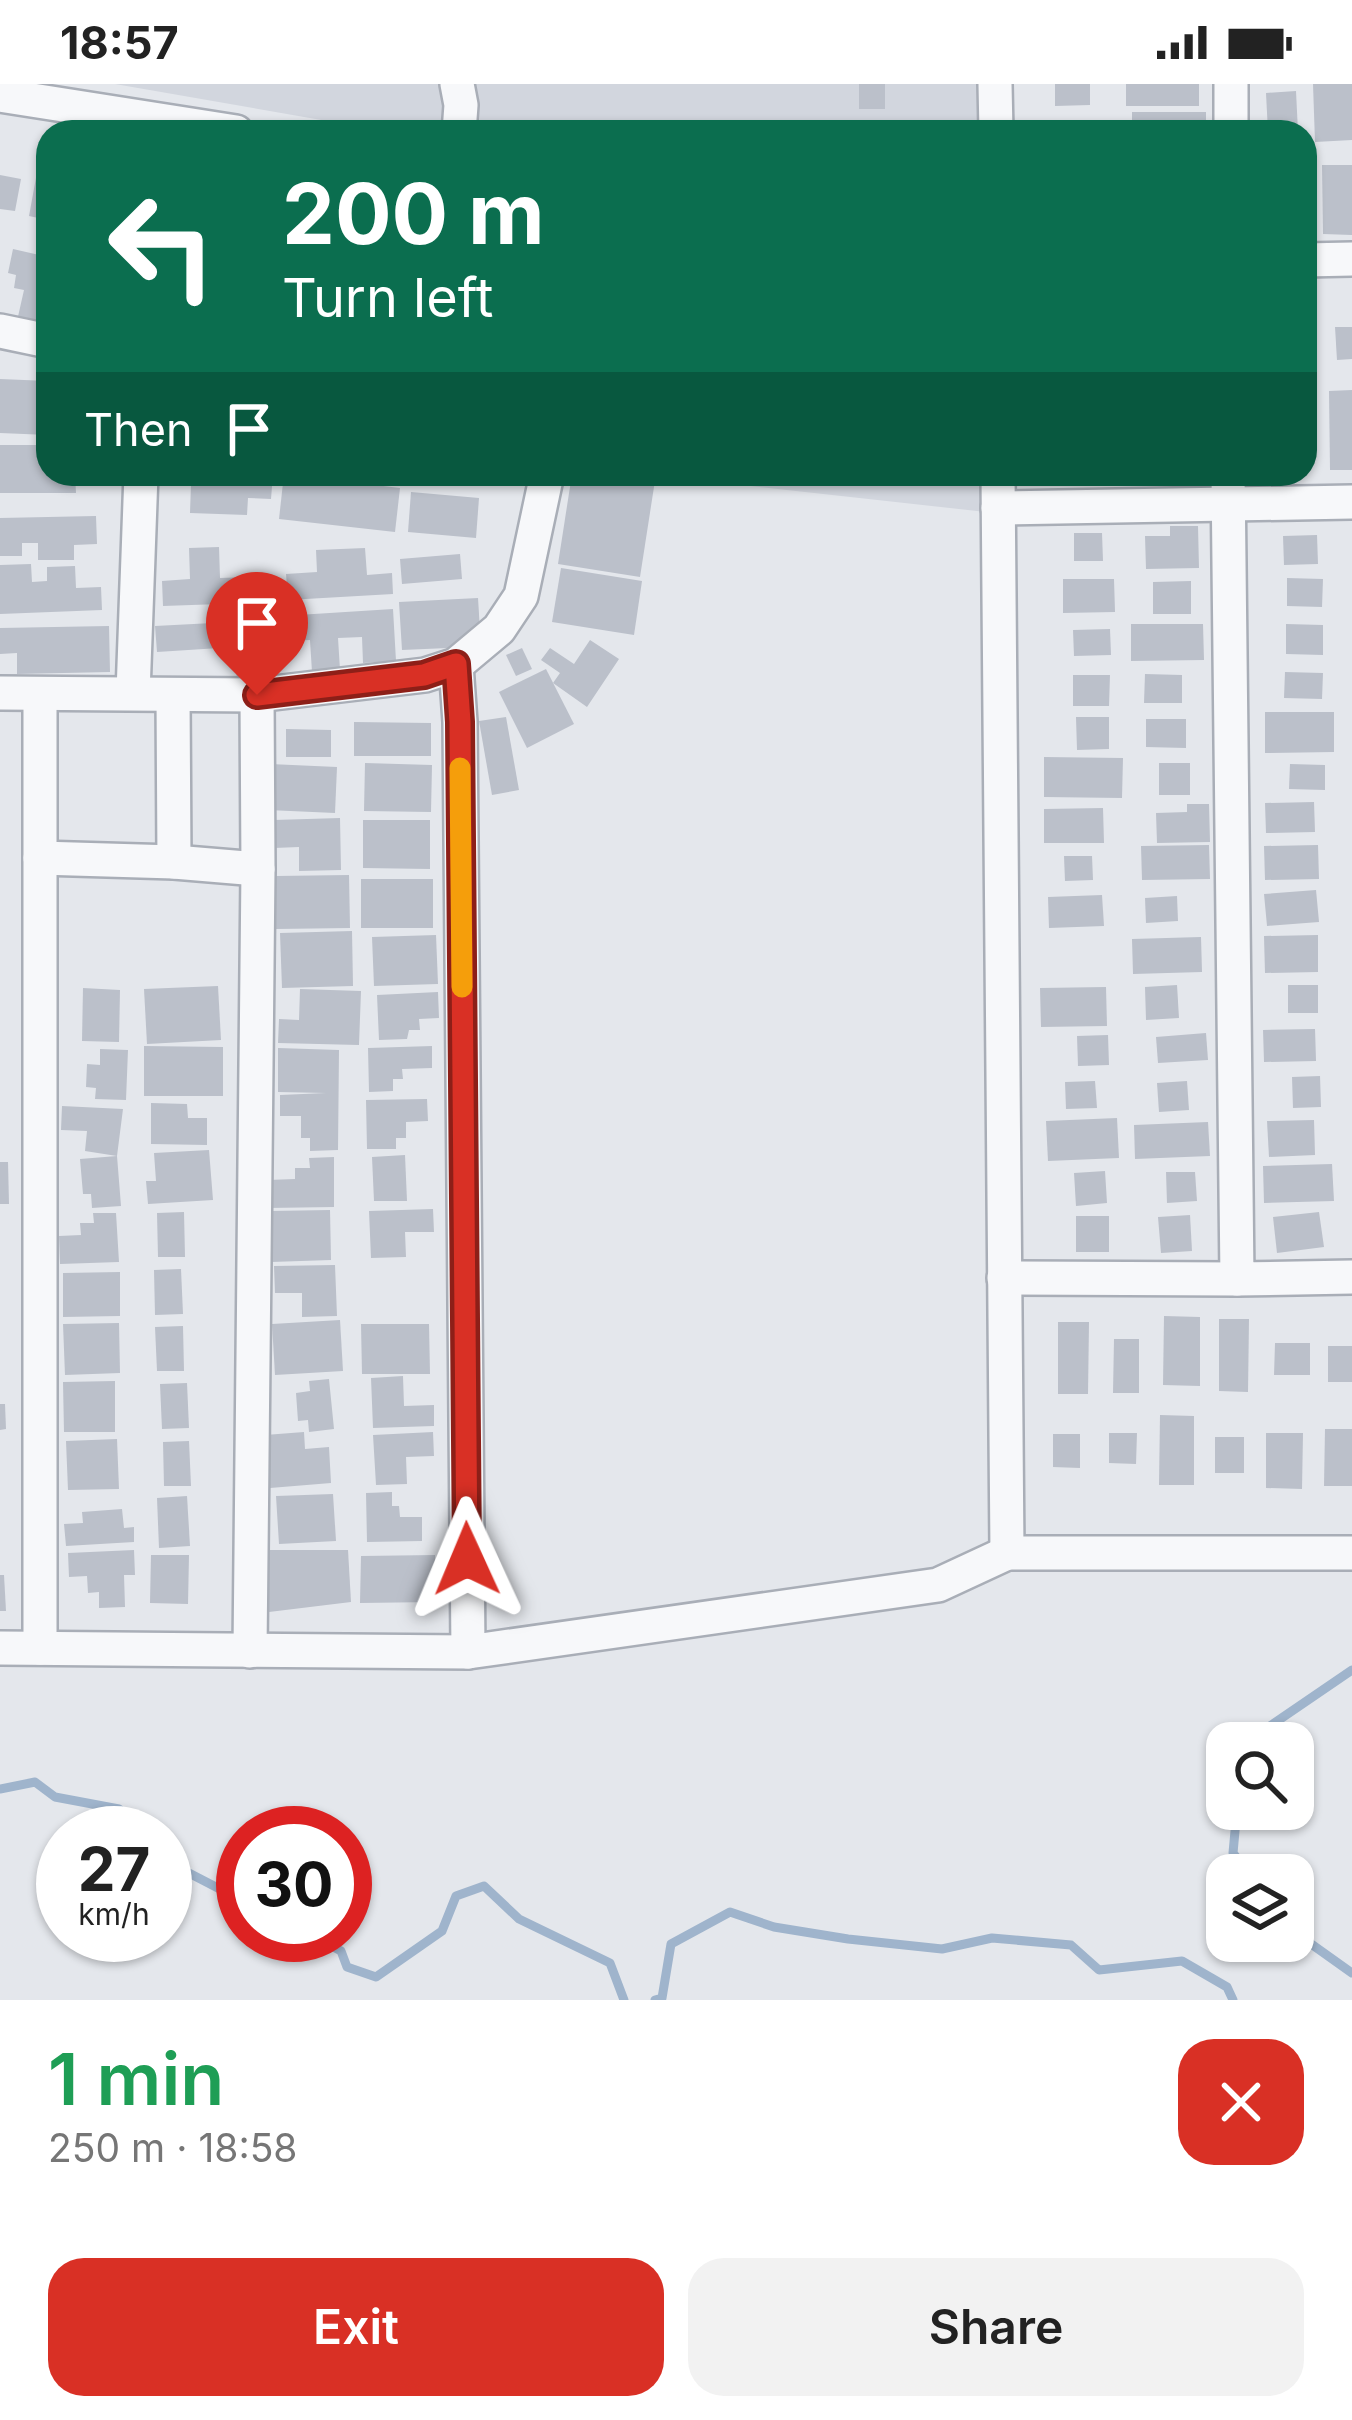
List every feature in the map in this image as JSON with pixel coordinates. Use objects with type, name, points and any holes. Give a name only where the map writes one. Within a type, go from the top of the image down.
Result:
[{"type":"street","points":[[457,84],[460,120]]},
{"type":"street","points":[[995,84],[996,120]]},
{"type":"street","points":[[1231,84],[1231,120]]},
{"type":"street","points":[[0,95],[159,120]]},
{"type":"street","points":[[1317,260],[1352,260]]},
{"type":"street","points":[[0,331],[36,338]]},
{"type":"street","points":[[133,693],[141,486]]},
{"type":"street","points":[[0,693],[257,695],[424,675],[456,664],[499,629],[521,596],[544,486]]},
{"type":"street","points":[[998,486],[1007,1553]]},
{"type":"street","points":[[998,508],[1227,489],[1352,502]]},
{"type":"street","points":[[1227,489],[1237,1279]]},
{"type":"street","points":[[456,664],[468,1652]]},
{"type":"street","points":[[40,694],[40,1648]]},
{"type":"street","points":[[173,695],[174,862]]},
{"type":"street","points":[[250,1651],[257,695]]},
{"type":"street","points":[[40,858],[258,869]]},
{"type":"street","points":[[1004,1278],[1352,1277]]},
{"type":"street","points":[[0,1648],[468,1652],[938,1585],[1007,1553],[1352,1553]]},
{"type":"shaded area","points":[[115,84],[986,84],[987,120],[321,120]]},
{"type":"shaded area","points":[[751,486],[994,486],[995,513]]},
{"type":"building","points":[[859,84],[885,84],[885,109],[859,109]]},
{"type":"building","points":[[1055,84],[1090,84],[1090,105],[1055,106]]},
{"type":"building","points":[[1126,84],[1199,84],[1199,106],[1126,106]]},
{"type":"building","points":[[1313,84],[1352,84],[1352,140],[1317,142]]},
{"type":"building","points":[[1296,91],[1297,120],[1267,120],[1266,93]]},
{"type":"building","points":[[1132,112],[1206,112],[1206,120],[1132,120]]},
{"type":"building","points":[[1322,165],[1352,165],[1352,235],[1323,234]]},
{"type":"building","points":[[0,175],[21,179],[15,211],[0,209]]},
{"type":"building","points":[[36,178],[36,217],[29,216]]},
{"type":"building","points":[[13,249],[36,254],[36,325],[17,321],[24,290],[14,288],[16,275],[8,273]]},
{"type":"building","points":[[1335,327],[1352,327],[1352,359],[1337,360]]},
{"type":"building","points":[[0,379],[36,380],[36,434],[0,433]]},
{"type":"building","points":[[1352,390],[1352,470],[1330,470],[1329,391]]},
{"type":"building","points":[[0,445],[36,445],[36,486],[76,486],[76,493],[0,493]]},
{"type":"building","points":[[191,486],[272,486],[271,499],[248,498],[247,515],[190,513]]},
{"type":"building","points":[[283,486],[400,488],[395,532],[279,519]]},
{"type":"building","points":[[570,486],[654,486],[640,577],[558,564]]},
{"type":"building","points":[[411,492],[479,498],[476,538],[408,532]]},
{"type":"building","points":[[96,516],[97,544],[74,545],[74,560],[38,560],[38,543],[22,543],[22,556],[0,556],[0,518]]},
{"type":"building","points":[[1170,526],[1198,526],[1199,568],[1146,569],[1145,536],[1170,536]]},
{"type":"building","points":[[1074,533],[1102,533],[1103,561],[1074,561]]},
{"type":"building","points":[[1317,535],[1318,564],[1284,565],[1283,536]]},
{"type":"building","points":[[219,547],[220,578],[273,576],[274,602],[163,606],[162,581],[190,579],[189,548]]},
{"type":"building","points":[[365,548],[367,575],[392,573],[393,594],[288,600],[286,574],[317,572],[316,550]]},
{"type":"building","points":[[460,554],[462,579],[402,584],[400,559]]},
{"type":"building","points":[[31,564],[32,582],[47,581],[47,567],[75,566],[76,588],[101,587],[102,610],[0,614],[0,565]]},
{"type":"building","points":[[561,568],[642,581],[634,635],[552,622]]},
{"type":"building","points":[[1287,578],[1323,579],[1322,607],[1287,606]]},
{"type":"building","points":[[1063,579],[1114,579],[1115,612],[1063,613]]},
{"type":"building","points":[[1191,581],[1191,614],[1153,614],[1153,582]]},
{"type":"building","points":[[478,598],[480,631],[448,648],[402,650],[399,602]]},
{"type":"building","points":[[393,609],[396,661],[363,663],[362,637],[338,638],[340,670],[312,672],[310,640],[283,641],[282,616]]},
{"type":"building","points":[[269,620],[273,680],[237,683],[235,647],[157,652],[155,626]]},
{"type":"building","points":[[1131,624],[1203,624],[1204,660],[1131,661]]},
{"type":"building","points":[[1286,624],[1323,625],[1323,655],[1286,654]]},
{"type":"building","points":[[109,626],[110,672],[17,674],[17,653],[0,654],[0,628]]},
{"type":"building","points":[[1110,629],[1111,655],[1074,656],[1073,630]]},
{"type":"building","points":[[590,640],[619,659],[587,707],[553,683],[560,673],[541,660],[550,648],[574,664]]},
{"type":"building","points":[[522,648],[532,669],[516,676],[506,655]]},
{"type":"building","points":[[546,669],[574,724],[527,748],[499,692]]},
{"type":"building","points":[[1285,672],[1323,673],[1322,699],[1284,698]]},
{"type":"building","points":[[1145,674],[1182,675],[1182,703],[1144,703]]},
{"type":"building","points":[[1073,675],[1110,675],[1109,706],[1073,706]]},
{"type":"building","points":[[1265,712],[1334,712],[1334,752],[1265,753]]},
{"type":"building","points":[[506,717],[519,790],[492,795],[479,721]]},
{"type":"building","points":[[1076,717],[1109,717],[1109,749],[1077,750]]},
{"type":"building","points":[[1146,719],[1186,719],[1186,748],[1146,747]]},
{"type":"building","points":[[354,722],[431,723],[431,756],[354,756]]},
{"type":"building","points":[[286,729],[331,730],[331,757],[286,757]]},
{"type":"building","points":[[1044,757],[1123,758],[1122,798],[1044,797]]},
{"type":"building","points":[[365,763],[432,765],[431,812],[364,811]]},
{"type":"building","points":[[1159,763],[1190,763],[1190,795],[1159,795]]},
{"type":"building","points":[[270,764],[337,767],[335,813],[268,810]]},
{"type":"building","points":[[1290,764],[1325,765],[1325,790],[1289,789]]},
{"type":"building","points":[[1314,802],[1315,832],[1266,833],[1265,803]]},
{"type":"building","points":[[1187,804],[1209,804],[1210,842],[1157,843],[1156,813],[1187,812]]},
{"type":"building","points":[[1103,808],[1104,843],[1044,843],[1044,809]]},
{"type":"building","points":[[340,818],[341,870],[299,871],[299,847],[274,848],[274,820]]},
{"type":"building","points":[[363,820],[430,820],[430,869],[363,868]]},
{"type":"building","points":[[1209,845],[1210,879],[1142,880],[1141,846]]},
{"type":"building","points":[[1318,845],[1319,879],[1265,880],[1264,846]]},
{"type":"building","points":[[1064,856],[1092,856],[1093,880],[1065,881]]},
{"type":"building","points":[[349,875],[350,928],[276,929],[276,876]]},
{"type":"building","points":[[361,879],[433,879],[433,928],[361,928]]},
{"type":"building","points":[[1316,890],[1319,922],[1267,926],[1264,894]]},
{"type":"building","points":[[1102,895],[1104,926],[1049,928],[1048,897]]},
{"type":"building","points":[[1177,896],[1178,921],[1146,923],[1145,898]]},
{"type":"building","points":[[352,931],[353,986],[282,988],[280,933]]},
{"type":"building","points":[[436,935],[438,984],[374,986],[372,937]]},
{"type":"building","points":[[1318,935],[1318,972],[1265,973],[1264,936]]},
{"type":"building","points":[[1201,937],[1202,972],[1133,974],[1132,939]]},
{"type":"building","points":[[1177,985],[1179,1018],[1146,1020],[1145,987]]},
{"type":"building","points":[[1288,985],[1318,985],[1318,1013],[1288,1013]]},
{"type":"building","points":[[218,986],[221,1040],[147,1044],[144,989]]},
{"type":"building","points":[[1106,987],[1107,1026],[1041,1027],[1040,988]]},
{"type":"building","points":[[83,988],[120,990],[119,1042],[82,1041]]},
{"type":"building","points":[[300,989],[361,991],[359,1045],[278,1043],[279,1019],[299,1020]]},
{"type":"building","points":[[438,992],[439,1018],[419,1019],[420,1030],[409,1030],[407,1039],[379,1040],[377,995]]},
{"type":"building","points":[[1315,1029],[1316,1061],[1264,1062],[1263,1030]]},
{"type":"building","points":[[1206,1033],[1208,1060],[1158,1063],[1156,1037]]},
{"type":"building","points":[[1108,1035],[1109,1065],[1078,1066],[1077,1036]]},
{"type":"building","points":[[144,1046],[223,1047],[223,1096],[144,1096]]},
{"type":"building","points":[[432,1046],[432,1068],[402,1069],[403,1079],[393,1079],[393,1091],[369,1092],[368,1048]]},
{"type":"building","points":[[278,1048],[339,1050],[338,1150],[310,1151],[310,1138],[301,1138],[301,1116],[280,1116],[280,1095],[326,1093],[278,1092]]},
{"type":"building","points":[[100,1049],[128,1050],[126,1100],[95,1099],[96,1088],[86,1087],[87,1064],[100,1065]]},
{"type":"building","points":[[1320,1076],[1321,1107],[1293,1108],[1292,1077]]},
{"type":"building","points":[[1095,1081],[1097,1108],[1066,1109],[1065,1082]]},
{"type":"building","points":[[1187,1081],[1189,1110],[1159,1112],[1157,1083]]},
{"type":"building","points":[[427,1099],[428,1121],[406,1122],[406,1138],[396,1138],[396,1149],[367,1149],[366,1100]]},
{"type":"building","points":[[151,1103],[187,1104],[188,1118],[207,1118],[207,1145],[151,1144]]},
{"type":"building","points":[[62,1106],[123,1109],[117,1156],[85,1151],[87,1131],[61,1130]]},
{"type":"building","points":[[1117,1118],[1119,1158],[1048,1161],[1046,1121]]},
{"type":"building","points":[[1314,1120],[1315,1155],[1269,1157],[1267,1121]]},
{"type":"building","points":[[1208,1122],[1210,1156],[1135,1159],[1134,1125]]},
{"type":"building","points":[[209,1150],[213,1200],[148,1204],[146,1181],[156,1181],[154,1153]]},
{"type":"building","points":[[405,1155],[407,1201],[374,1201],[372,1157]]},
{"type":"building","points":[[117,1156],[121,1206],[92,1208],[91,1194],[83,1194],[80,1159]]},
{"type":"building","points":[[334,1157],[334,1207],[268,1208],[268,1180],[295,1179],[295,1168],[310,1168],[309,1158]]},
{"type":"building","points":[[0,1162],[8,1162],[9,1204],[0,1204]]},
{"type":"building","points":[[1332,1164],[1334,1201],[1264,1203],[1263,1166]]},
{"type":"building","points":[[1105,1171],[1107,1203],[1076,1206],[1074,1173]]},
{"type":"building","points":[[1166,1172],[1195,1172],[1197,1201],[1167,1203]]},
{"type":"building","points":[[433,1209],[434,1232],[405,1232],[406,1257],[371,1258],[369,1211]]},
{"type":"building","points":[[330,1210],[331,1260],[271,1262],[270,1211]]},
{"type":"building","points":[[184,1212],[185,1257],[158,1257],[157,1213]]},
{"type":"building","points":[[1319,1212],[1324,1247],[1277,1253],[1273,1217]]},
{"type":"building","points":[[93,1213],[116,1213],[119,1262],[60,1264],[59,1236],[81,1235],[80,1223],[94,1223]]},
{"type":"building","points":[[1190,1215],[1192,1251],[1161,1253],[1158,1217]]},
{"type":"building","points":[[1076,1216],[1109,1216],[1109,1252],[1076,1252]]},
{"type":"building","points":[[335,1265],[337,1316],[302,1317],[302,1293],[275,1293],[274,1266]]},
{"type":"building","points":[[181,1269],[183,1314],[155,1315],[154,1270]]},
{"type":"building","points":[[120,1272],[120,1316],[63,1317],[63,1273]]},
{"type":"building","points":[[1164,1316],[1200,1317],[1200,1386],[1163,1385]]},
{"type":"building","points":[[1219,1319],[1249,1319],[1248,1392],[1219,1391]]},
{"type":"building","points":[[340,1320],[343,1371],[275,1375],[272,1324]]},
{"type":"building","points":[[1058,1322],[1089,1322],[1088,1394],[1058,1394]]},
{"type":"building","points":[[119,1323],[120,1373],[65,1375],[63,1324]]},
{"type":"building","points":[[361,1324],[429,1324],[430,1374],[362,1374]]},
{"type":"building","points":[[183,1326],[184,1371],[157,1371],[155,1327]]},
{"type":"building","points":[[1114,1339],[1139,1339],[1139,1393],[1113,1393]]},
{"type":"building","points":[[1275,1343],[1310,1343],[1310,1375],[1274,1375]]},
{"type":"building","points":[[1328,1346],[1352,1346],[1352,1382],[1328,1382]]},
{"type":"building","points":[[403,1376],[404,1406],[434,1405],[434,1426],[373,1428],[371,1378]]},
{"type":"building","points":[[329,1379],[334,1429],[309,1432],[308,1420],[298,1421],[296,1393],[310,1391],[309,1381]]},
{"type":"building","points":[[115,1381],[115,1432],[64,1432],[63,1382]]},
{"type":"building","points":[[187,1383],[189,1428],[162,1429],[160,1384]]},
{"type":"building","points":[[0,1404],[5,1404],[6,1429],[0,1430]]},
{"type":"building","points":[[1160,1415],[1194,1416],[1194,1485],[1159,1485]]},
{"type":"building","points":[[1325,1429],[1352,1429],[1352,1486],[1324,1486]]},
{"type":"building","points":[[304,1432],[305,1449],[329,1447],[331,1483],[270,1488],[265,1435]]},
{"type":"building","points":[[433,1432],[434,1456],[406,1457],[407,1484],[376,1485],[373,1435]]},
{"type":"building","points":[[1109,1433],[1137,1433],[1136,1464],[1109,1463]]},
{"type":"building","points":[[1266,1433],[1303,1433],[1302,1489],[1266,1488]]},
{"type":"building","points":[[1053,1434],[1080,1434],[1080,1468],[1053,1467]]},
{"type":"building","points":[[1215,1437],[1244,1437],[1244,1473],[1215,1473]]},
{"type":"building","points":[[117,1439],[119,1489],[68,1490],[66,1441]]},
{"type":"building","points":[[189,1441],[191,1486],[164,1486],[163,1442]]},
{"type":"building","points":[[392,1492],[392,1506],[399,1506],[400,1517],[422,1517],[422,1541],[367,1542],[366,1493]]},
{"type":"building","points":[[333,1494],[336,1541],[279,1544],[276,1496]]},
{"type":"building","points":[[187,1496],[190,1546],[159,1548],[157,1498]]},
{"type":"building","points":[[122,1509],[124,1528],[134,1527],[134,1542],[66,1546],[64,1524],[83,1523],[82,1512]]},
{"type":"building","points":[[134,1550],[135,1575],[124,1575],[125,1607],[99,1608],[99,1592],[88,1593],[87,1576],[69,1577],[68,1553]]},
{"type":"building","points":[[268,1550],[348,1550],[351,1602],[269,1612]]},
{"type":"building","points":[[151,1555],[189,1555],[188,1604],[150,1603]]},
{"type":"building","points":[[435,1555],[435,1602],[360,1603],[361,1556]]},
{"type":"building","points":[[0,1575],[4,1575],[6,1611],[0,1611]]},
{"type":"waterway","points":[[1276,1722],[1352,1670]]},
{"type":"waterway","points":[[0,1789],[35,1782],[55,1797],[103,1806]]},
{"type":"waterway","points":[[1234,1854],[1235,1830]]},
{"type":"waterway","points":[[192,1875],[216,1887]]},
{"type":"waterway","points":[[345,1962],[347,1967],[376,1977],[442,1931],[456,1896],[484,1886],[519,1919],[610,1963],[624,2000]]},
{"type":"waterway","points":[[655,2000],[662,1998],[671,1944],[730,1912],[774,1927],[942,1949],[992,1938],[1071,1945],[1099,1970],[1182,1961],[1227,1987],[1233,2000]]},
{"type":"waterway","points":[[1314,1946],[1352,1973]]},
{"type":"slow traffic","points":[[460,768],[462,987]]},
{"type":"route","points":[[257,695],[424,675],[456,664],[467,1559]]}]
